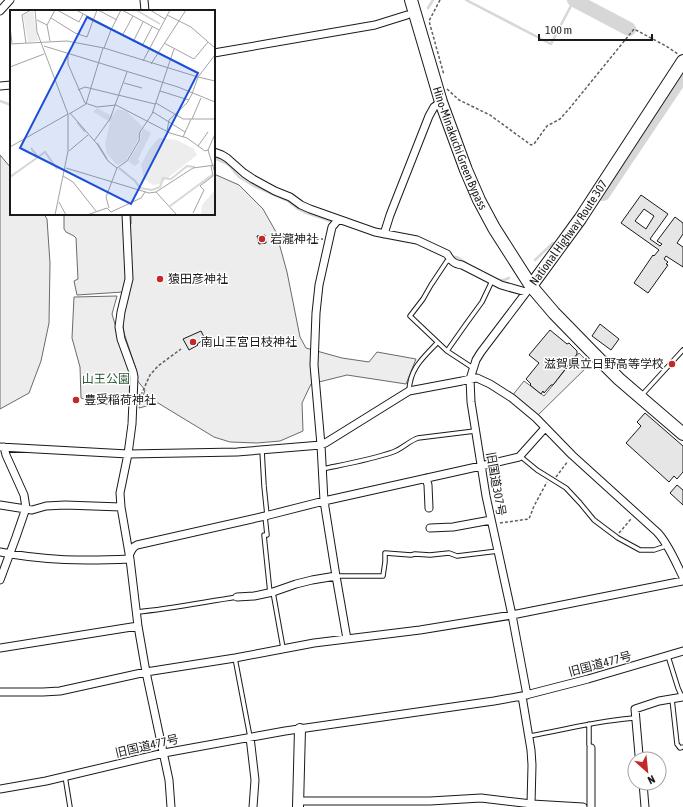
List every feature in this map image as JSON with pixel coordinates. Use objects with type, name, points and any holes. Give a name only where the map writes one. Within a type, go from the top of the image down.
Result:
[{"type":"highway","name":"Hino-Minakuchi Green Bypass","points":[[411,0],[439,97],[466,170],[479,200],[528,289]]},
{"type":"highway","name":"National Highway Route 307","points":[[683,61],[580,219],[528,289],[554,313],[619,379],[683,434]]},
{"type":"street","points":[[0,11],[10,0]]},
{"type":"street","points":[[144,0],[145,10]]},
{"type":"street","points":[[215,53],[375,25],[407,15]]},
{"type":"street","points":[[0,86],[10,85]]},
{"type":"street","points":[[384,234],[429,116],[439,97]]},
{"type":"street","points":[[215,152],[227,158],[244,173],[261,184],[290,197],[301,205],[310,209],[375,232],[417,240],[447,254],[449,258],[457,264],[462,265],[501,285],[528,289]]},
{"type":"street","points":[[126,215],[129,279],[119,327],[121,339],[134,377],[132,424],[120,493],[121,507],[138,626],[146,672],[169,780],[171,807]]},
{"type":"street","points":[[338,220],[332,227],[319,285],[314,352],[324,501],[347,639]]},
{"type":"street","name":"旧国道307号","points":[[528,289],[481,352],[473,368],[470,379],[470,395],[481,466],[512,615],[529,736],[532,765],[532,805]]},
{"type":"street","points":[[0,580],[25,510],[24,495],[2,447],[128,454],[237,452],[321,445],[409,391],[477,378],[490,384],[512,398],[536,418],[572,455],[660,535],[683,577]]},
{"type":"street","points":[[129,558],[131,551],[137,545],[519,457],[545,428]]},
{"type":"street","points":[[426,478],[428,485],[429,508]]},
{"type":"street","points":[[0,505],[25,510],[32,510],[46,506],[66,505],[121,507]]},
{"type":"street","points":[[430,528],[492,522]]},
{"type":"street","points":[[0,552],[49,559],[77,560],[129,558]]},
{"type":"street","points":[[237,597],[272,593],[296,584],[336,576]]},
{"type":"street","points":[[0,692],[60,691],[146,672],[235,658],[314,643],[420,630],[512,615],[683,581]]},
{"type":"street","points":[[0,648],[138,626]]},
{"type":"street","name":"旧国道477号","points":[[524,695],[588,679],[683,651]]},
{"type":"street","points":[[524,695],[494,701],[300,729],[298,804],[394,804],[481,798],[532,805],[583,807]]},
{"type":"street","points":[[639,751],[635,709],[672,698],[682,697]]},
{"type":"street","name":"旧国道477号","points":[[0,789],[65,776],[164,753],[300,729]]},
{"type":"street","points":[[250,737],[255,780],[253,807]]},
{"type":"street","points":[[591,748],[591,807]]},
{"type":"street","points":[[644,791],[645,807]]},
{"type":"street","points":[[462,799],[462,807]]},
{"type":"lane","points":[[449,258],[423,299],[410,316],[437,343],[473,368]]},
{"type":"lane","points":[[447,351],[482,302],[492,281]]},
{"type":"lane","points":[[409,391],[410,382],[415,368],[437,343]]},
{"type":"lane","points":[[640,397],[683,350]]},
{"type":"lane","points":[[322,469],[364,461],[394,452],[403,448],[412,440],[418,438],[476,431]]},
{"type":"lane","points":[[262,450],[267,535],[264,535],[272,593],[283,648]]},
{"type":"lane","points":[[520,456],[537,470],[566,488],[580,502],[594,520],[618,538],[640,550],[654,550],[666,546]]},
{"type":"lane","points":[[336,576],[383,576],[385,552],[411,556],[415,554],[430,555],[449,553],[458,556],[498,551]]},
{"type":"lane","points":[[137,612],[161,610],[237,597]]},
{"type":"lane","points":[[668,656],[682,697]]},
{"type":"lane","points":[[235,658],[250,737]]},
{"type":"lane","points":[[672,698],[677,744],[680,748],[683,747]]},
{"type":"lane","points":[[529,736],[616,719],[636,718]]},
{"type":"lane","points":[[589,724],[589,745],[591,748]]},
{"type":"lane","points":[[65,776],[70,807]]},
{"type":"path","points":[[440,0],[429,21],[444,74]]},
{"type":"path","points":[[439,97],[444,89],[447,89],[459,100],[490,115],[530,145],[534,144],[547,126],[560,119],[569,109],[634,29],[666,46],[683,58]]},
{"type":"path","points":[[281,240],[329,239]]},
{"type":"path","points":[[139,399],[150,375],[158,366],[181,349]]},
{"type":"path","points":[[554,480],[572,455]]},
{"type":"path","points":[[492,522],[529,519],[536,501],[550,477]]},
{"type":"path","points":[[618,538],[621,530],[635,513]]},
{"type":"shaded area","points":[[0,155],[10,167],[10,215],[45,215],[47,219],[50,263],[49,323],[41,361],[29,393],[0,409]]},
{"type":"shaded area","points":[[215,174],[239,185],[263,209],[276,232],[287,272],[300,337],[306,348],[342,358],[369,362],[377,352],[416,359],[406,384],[347,375],[311,384],[302,403],[303,431],[280,441],[257,443],[230,442],[214,437],[158,403],[139,408],[145,390],[136,379],[136,369],[124,333],[122,318],[132,276],[129,225],[131,224],[131,215],[215,215]]},
{"type":"shaded area","points":[[64,215],[124,215],[127,279],[123,292],[77,295],[74,281],[78,279],[76,238],[64,229]]},
{"type":"shaded area","name":"山王公園","points":[[117,296],[112,314],[131,378],[129,401],[120,404],[99,404],[81,398],[80,367],[72,338],[74,297]]},
{"type":"shaded area","points":[[579,353],[590,364],[536,417],[512,396],[524,381],[544,396]]},
{"type":"building","points":[[641,195],[668,214],[650,239],[660,246],[662,244],[657,241],[675,217],[683,223],[683,234],[677,243],[683,247],[683,267],[666,256],[664,259],[668,262],[666,264],[668,265],[648,293],[634,283],[653,255],[654,256],[659,250],[621,223]],"holes":[[[644,209],[654,216],[646,229],[635,221]]]},
{"type":"building","name":"岩瀧神社","points":[[265,235],[266,243],[259,244],[257,236]]},
{"type":"building","points":[[600,324],[619,339],[611,350],[592,336]]},
{"type":"building","points":[[550,330],[567,344],[569,343],[577,351],[577,354],[553,385],[541,394],[530,385],[531,384],[526,379],[539,363],[529,355]]},
{"type":"building","name":"南山王宮日枝神社","points":[[201,331],[205,339],[189,350],[183,339]]},
{"type":"building","points":[[645,413],[683,446],[683,472],[677,479],[674,476],[669,482],[626,443],[641,426],[637,422]]},
{"type":"building","points":[[677,485],[683,490],[683,505],[670,493]]},
{"type":"waterway","points":[[428,8],[433,0]]},
{"type":"waterway","points":[[466,0],[551,44],[574,0]]},
{"type":"waterway","points":[[574,0],[629,29]]},
{"type":"waterway","points":[[603,194],[683,75]]},
{"type":"waterway","points":[[0,101],[10,105]]},
{"type":"waterway","points":[[215,158],[228,164],[239,177],[254,186],[288,201],[304,212],[330,221]]},
{"type":"waterway","points":[[382,237],[409,242]]},
{"type":"waterway","points":[[535,260],[553,243]]},
{"type":"waterway","points":[[451,257],[457,257],[466,263]]},
{"type":"waterway","points":[[497,280],[509,278]]},
{"type":"place","name":"岩瀧神社","points":[[262,239]]},
{"type":"place","name":"猿田彦神社","points":[[160,279]]},
{"type":"place","name":"南山王宮日枝神社","points":[[193,342]]},
{"type":"place","name":"滋賀県立日野高等学校","points":[[672,364]]},
{"type":"place","name":"豊受稲荷神社","points":[[76,400]]}]
